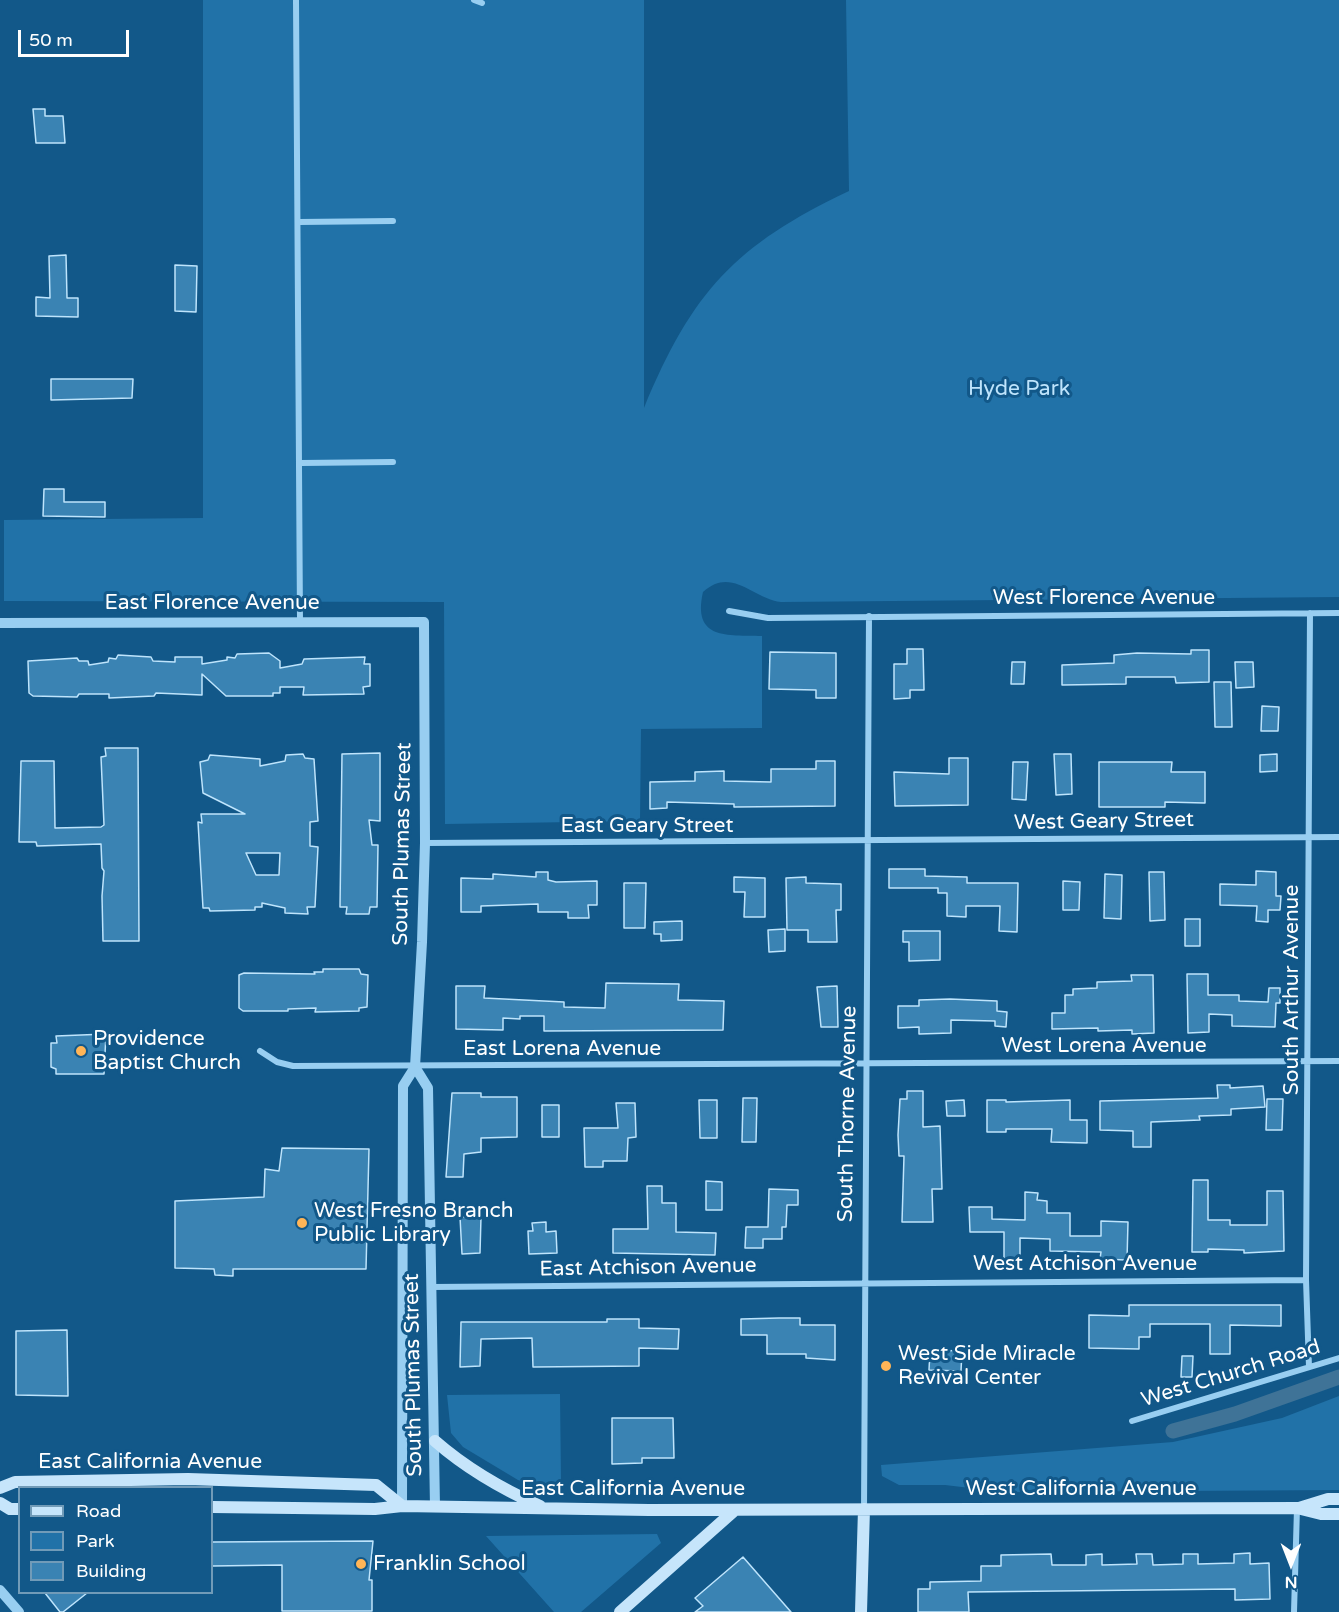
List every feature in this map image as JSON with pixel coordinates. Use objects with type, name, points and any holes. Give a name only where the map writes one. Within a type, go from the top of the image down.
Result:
[{"type":"main road","points":[[435,1441],[459,1462],[512,1493],[547,1509]]},
{"type":"main road","name":"East California Avenue","points":[[0,1488],[15,1482],[165,1479],[376,1485],[402,1506]]},
{"type":"main road","name":"West California Avenue","points":[[1297,1508],[1328,1499],[1339,1499]]},
{"type":"main road","points":[[0,1503],[10,1509],[18,1509]]},
{"type":"main road","name":"East California Avenue","points":[[213,1507],[864,1509]]},
{"type":"main road","name":"West California Avenue","points":[[864,1509],[1297,1508],[1321,1514],[1339,1514]]},
{"type":"main road","name":"South Thorne Avenue","points":[[861,1612],[864,1509]]},
{"type":"main road","points":[[620,1612],[735,1510]]},
{"type":"street","points":[[296,0],[301,463],[300,621]]},
{"type":"street","points":[[474,0],[482,3]]},
{"type":"street","points":[[298,222],[393,221]]},
{"type":"street","points":[[301,463],[393,462]]},
{"type":"street","points":[[729,611],[750,617],[768,618],[869,616]]},
{"type":"street","name":"West Florence Avenue","points":[[869,616],[1339,613]]},
{"type":"street","name":"South Arthur Avenue","points":[[1309,1368],[1306,1280],[1310,614]]},
{"type":"street","name":"South Thorne Avenue","points":[[864,1509],[869,616]]},
{"type":"street","name":"East Florence Avenue","points":[[0,623],[424,622]]},
{"type":"street","name":"South Plumas Street","points":[[402,1506],[403,1086],[415,1067],[425,843],[424,622]]},
{"type":"street","name":"West Geary Street","points":[[869,841],[1339,837]]},
{"type":"street","name":"East Geary Street","points":[[425,843],[869,841]]},
{"type":"street","name":"East Lorena Avenue","points":[[260,1052],[277,1062],[293,1066],[868,1064]]},
{"type":"street","name":"West Lorena Avenue","points":[[868,1064],[1339,1061]]},
{"type":"street","name":"South Plumas Street","points":[[415,1067],[428,1088],[435,1507]]},
{"type":"street","name":"West Atchison Avenue","points":[[865,1282],[1306,1280]]},
{"type":"street","name":"East Atchison Avenue","points":[[432,1287],[865,1282]]},
{"type":"street","name":"West Church Road","points":[[1132,1421],[1339,1358]]},
{"type":"street","points":[[1294,1612],[1297,1508]]},
{"type":"street","points":[[0,1590],[19,1612]]},
{"type":"green space","name":"Hyde Park","points":[[203,0],[644,0],[644,408],[680,333],[722,276],[776,231],[849,191],[846,0],[1339,0],[1339,597],[781,602],[742,586],[723,582],[703,592],[701,608],[703,619],[715,632],[762,636],[762,728],[641,729],[640,821],[445,824],[444,602],[4,601],[4,520],[203,518]]},
{"type":"green space","points":[[560,1394],[561,1483],[531,1484],[518,1480],[463,1447],[451,1433],[447,1395]]},
{"type":"green space","points":[[1339,1396],[1339,1490],[1004,1492],[945,1485],[899,1485],[882,1476],[881,1465],[1173,1442],[1282,1418]]},
{"type":"green space","points":[[657,1534],[661,1543],[581,1612],[554,1612],[486,1536]]},
{"type":"building","points":[[33,109],[45,109],[45,116],[63,116],[65,143],[36,143]]},
{"type":"building","points":[[66,255],[67,298],[78,298],[78,317],[36,316],[36,297],[50,298],[49,256]]},
{"type":"building","points":[[175,265],[197,266],[196,312],[175,311]]},
{"type":"building","points":[[51,379],[133,379],[132,398],[51,400]]},
{"type":"building","points":[[44,489],[64,489],[64,502],[105,502],[105,517],[43,516]]},
{"type":"building","points":[[907,649],[923,649],[924,690],[910,690],[910,698],[894,699],[894,664],[907,664]]},
{"type":"building","points":[[1191,650],[1209,650],[1209,682],[1176,683],[1175,677],[1126,677],[1126,684],[1062,685],[1062,665],[1114,663],[1114,655],[1191,654]]},
{"type":"building","points":[[770,652],[836,653],[836,698],[816,698],[816,690],[769,689]]},
{"type":"building","points":[[269,653],[280,661],[280,668],[302,664],[304,659],[365,657],[364,664],[370,664],[370,686],[363,687],[364,694],[303,695],[304,687],[280,687],[280,693],[273,693],[273,696],[226,696],[202,674],[202,695],[156,693],[154,696],[109,698],[109,694],[79,694],[77,697],[33,696],[29,693],[28,661],[77,658],[79,661],[88,661],[89,665],[108,662],[109,658],[116,659],[118,655],[151,657],[153,661],[175,662],[175,657],[202,657],[202,664],[227,660],[227,657],[235,658],[237,654]]},
{"type":"building","points":[[1012,662],[1025,662],[1024,684],[1011,684]]},
{"type":"building","points":[[1235,662],[1253,662],[1254,687],[1236,688]]},
{"type":"building","points":[[1214,682],[1231,682],[1232,727],[1215,727]]},
{"type":"building","points":[[1262,706],[1279,707],[1278,731],[1261,731]]},
{"type":"building","points":[[105,748],[138,748],[139,941],[103,941],[104,871],[101,844],[37,846],[36,842],[19,842],[21,761],[54,761],[55,828],[101,827],[104,825],[101,757],[106,756]]},
{"type":"building","points":[[380,753],[380,821],[369,820],[372,845],[378,845],[377,907],[370,907],[369,914],[346,914],[347,907],[340,907],[342,754]]},
{"type":"building","points":[[303,754],[305,758],[314,759],[318,821],[310,822],[310,846],[318,847],[315,907],[307,907],[308,914],[285,913],[285,908],[262,903],[262,907],[255,907],[255,910],[210,911],[209,908],[203,908],[198,822],[202,823],[201,814],[245,814],[203,793],[200,762],[208,760],[210,755],[260,759],[260,766],[285,761],[286,755]],"holes":[[[246,853],[280,853],[279,875],[256,875]]]},
{"type":"building","points":[[1054,754],[1071,754],[1072,794],[1056,795]]},
{"type":"building","points":[[1277,754],[1277,771],[1260,772],[1260,755]]},
{"type":"building","points":[[949,758],[968,758],[968,805],[895,806],[894,772],[949,774]]},
{"type":"building","points":[[816,761],[835,761],[835,806],[734,807],[734,804],[667,802],[667,808],[650,809],[650,782],[695,781],[695,772],[724,771],[724,781],[771,782],[771,769],[816,769]]},
{"type":"building","points":[[1013,762],[1028,762],[1026,800],[1012,799]]},
{"type":"building","points":[[1099,762],[1172,762],[1171,772],[1205,772],[1205,803],[1165,802],[1165,807],[1099,807]]},
{"type":"building","points":[[889,869],[925,869],[925,876],[967,877],[967,883],[1018,883],[1017,932],[999,931],[1000,906],[966,906],[966,917],[947,916],[947,893],[938,893],[938,888],[889,888]]},
{"type":"building","points":[[1256,871],[1276,872],[1276,896],[1281,896],[1280,910],[1268,910],[1268,922],[1256,921],[1257,906],[1220,905],[1220,884],[1256,885]]},
{"type":"building","points":[[536,872],[548,872],[548,880],[556,882],[597,881],[597,905],[588,905],[589,918],[568,918],[568,912],[538,912],[538,904],[481,906],[481,912],[461,912],[461,878],[493,879],[493,874],[536,877]]},
{"type":"building","points":[[1149,872],[1164,872],[1165,920],[1150,921]]},
{"type":"building","points":[[1105,874],[1122,875],[1121,919],[1104,918]]},
{"type":"building","points":[[734,877],[765,878],[765,917],[744,917],[745,892],[734,892]]},
{"type":"building","points":[[806,877],[806,883],[841,884],[841,910],[836,910],[837,942],[808,942],[808,930],[787,930],[786,878]]},
{"type":"building","points":[[1063,881],[1080,882],[1079,910],[1063,910]]},
{"type":"building","points":[[624,883],[646,883],[645,928],[624,928]]},
{"type":"building","points":[[1185,919],[1200,919],[1200,946],[1185,946]]},
{"type":"building","points":[[682,921],[682,940],[661,941],[661,934],[654,934],[654,922]]},
{"type":"building","points":[[785,929],[785,951],[769,952],[768,930]]},
{"type":"building","points":[[903,931],[940,931],[940,960],[909,961],[909,942],[903,942]]},
{"type":"building","points":[[323,969],[359,969],[361,974],[368,975],[367,1007],[359,1008],[359,1011],[315,1012],[316,1008],[288,1009],[288,1011],[243,1011],[239,1008],[239,975],[244,973],[315,974],[314,972],[323,972]]},
{"type":"building","points":[[1187,974],[1208,974],[1208,995],[1239,995],[1239,1001],[1268,1002],[1269,988],[1280,988],[1280,1003],[1276,1003],[1275,1027],[1232,1026],[1232,1015],[1209,1014],[1209,1032],[1188,1033]]},
{"type":"building","points":[[1131,975],[1153,975],[1154,1033],[1132,1034],[1132,1030],[1098,1031],[1098,1028],[1052,1029],[1052,1013],[1065,1013],[1065,995],[1073,995],[1073,989],[1097,988],[1097,982],[1132,981]]},
{"type":"building","points":[[606,983],[679,984],[678,1000],[724,1001],[723,1030],[544,1031],[544,1016],[520,1016],[520,1019],[503,1018],[503,1030],[456,1029],[456,986],[485,986],[484,998],[564,1002],[564,1007],[605,1008]]},
{"type":"building","points":[[837,986],[838,1027],[821,1027],[817,987]]},
{"type":"building","points":[[919,1000],[997,1001],[997,1011],[1007,1012],[1006,1027],[995,1026],[995,1021],[951,1020],[951,1033],[919,1034],[919,1027],[898,1028],[898,1006],[919,1006]]},
{"type":"building","points":[[106,1034],[104,1074],[56,1074],[56,1069],[51,1067],[51,1043],[57,1043],[56,1036]]},
{"type":"building","points":[[1217,1085],[1230,1085],[1230,1088],[1263,1086],[1265,1107],[1231,1109],[1231,1115],[1199,1116],[1200,1120],[1151,1122],[1151,1147],[1133,1147],[1133,1131],[1100,1130],[1100,1101],[1218,1098]]},
{"type":"building","points":[[907,1091],[923,1091],[923,1127],[940,1126],[942,1189],[932,1189],[933,1222],[902,1222],[904,1156],[899,1156],[898,1135],[900,1099],[907,1099]]},
{"type":"building","points":[[452,1093],[481,1093],[481,1097],[517,1097],[517,1137],[481,1138],[481,1152],[464,1154],[463,1177],[446,1177]]},
{"type":"building","points":[[743,1098],[757,1098],[756,1142],[742,1142]]},
{"type":"building","points":[[1267,1099],[1283,1099],[1282,1130],[1266,1130]]},
{"type":"building","points":[[699,1100],[717,1100],[717,1138],[700,1138]]},
{"type":"building","points":[[964,1100],[965,1116],[947,1116],[946,1101]]},
{"type":"building","points":[[987,1100],[1006,1100],[1006,1102],[1070,1100],[1070,1120],[1087,1120],[1087,1143],[1051,1142],[1052,1129],[1006,1129],[1006,1132],[987,1132]]},
{"type":"building","points":[[616,1103],[635,1103],[636,1137],[628,1138],[627,1161],[603,1161],[603,1167],[585,1167],[584,1128],[618,1128]]},
{"type":"building","points":[[542,1105],[559,1105],[559,1137],[542,1137]]},
{"type":"building","points":[[282,1148],[369,1149],[366,1269],[233,1269],[233,1276],[215,1275],[214,1269],[175,1268],[175,1201],[264,1197],[265,1169],[279,1171]]},
{"type":"building","points":[[1193,1180],[1208,1180],[1208,1220],[1230,1220],[1230,1225],[1267,1225],[1267,1191],[1283,1191],[1284,1251],[1244,1253],[1244,1250],[1208,1249],[1208,1252],[1192,1252]]},
{"type":"building","points":[[706,1181],[722,1182],[722,1210],[706,1210]]},
{"type":"building","points":[[647,1186],[662,1186],[662,1203],[676,1203],[676,1232],[716,1233],[715,1255],[613,1253],[613,1229],[648,1229]]},
{"type":"building","points":[[769,1189],[798,1190],[798,1205],[787,1205],[786,1227],[782,1227],[782,1239],[763,1239],[763,1248],[745,1248],[746,1227],[768,1227]]},
{"type":"building","points":[[1025,1192],[1038,1193],[1037,1200],[1047,1201],[1047,1213],[1070,1213],[1070,1236],[1101,1236],[1101,1221],[1128,1222],[1127,1260],[1100,1259],[1101,1252],[1050,1251],[1050,1239],[1020,1238],[1020,1260],[1004,1260],[1004,1232],[970,1232],[969,1207],[992,1207],[992,1219],[1025,1220]]},
{"type":"building","points":[[460,1217],[481,1217],[480,1253],[462,1254]]},
{"type":"building","points":[[546,1222],[546,1232],[556,1231],[557,1253],[529,1254],[528,1231],[533,1231],[532,1223]]},
{"type":"building","points":[[1129,1305],[1281,1305],[1281,1326],[1230,1325],[1230,1354],[1210,1354],[1210,1324],[1150,1324],[1150,1337],[1139,1337],[1139,1349],[1089,1348],[1089,1315],[1129,1316]]},
{"type":"building","points":[[800,1318],[800,1325],[835,1325],[835,1360],[806,1358],[806,1354],[767,1354],[767,1335],[741,1335],[741,1319]]},
{"type":"building","points":[[607,1319],[639,1319],[639,1328],[679,1329],[678,1349],[639,1348],[639,1366],[533,1367],[532,1338],[481,1339],[480,1366],[460,1367],[461,1322],[607,1322]]},
{"type":"building","points":[[67,1330],[68,1396],[16,1395],[16,1331]]},
{"type":"building","points":[[930,1350],[962,1351],[961,1371],[929,1370]]},
{"type":"building","points":[[1182,1356],[1193,1356],[1192,1377],[1181,1377]]},
{"type":"building","points":[[612,1418],[673,1418],[674,1458],[642,1458],[642,1463],[612,1464]]},
{"type":"building","points":[[373,1541],[369,1580],[372,1580],[372,1611],[282,1611],[282,1565],[213,1566],[213,1542]]},
{"type":"building","points":[[1250,1553],[1250,1564],[1269,1563],[1270,1599],[1235,1600],[1235,1589],[968,1592],[969,1612],[918,1612],[918,1589],[930,1589],[930,1582],[981,1581],[981,1566],[1001,1566],[1001,1555],[1051,1554],[1052,1565],[1086,1565],[1086,1555],[1102,1554],[1102,1565],[1137,1564],[1136,1554],[1152,1554],[1153,1565],[1183,1564],[1183,1554],[1198,1554],[1198,1564],[1234,1563],[1234,1554]]},
{"type":"building","points":[[743,1557],[791,1612],[695,1612],[703,1606],[695,1598]]},
{"type":"building","points":[[46,1594],[86,1594],[63,1612],[60,1612]]},
{"type":"waterway","points":[[1173,1431],[1235,1414],[1339,1377]]},
{"type":"place","name":"Providence Baptist Church","points":[[81,1051]]},
{"type":"place","name":"West Fresno Branch Public Library","points":[[302,1223]]},
{"type":"place","name":"West Side Miracle Revival Center","points":[[886,1366]]},
{"type":"place","name":"Franklin School","points":[[361,1564]]}]
